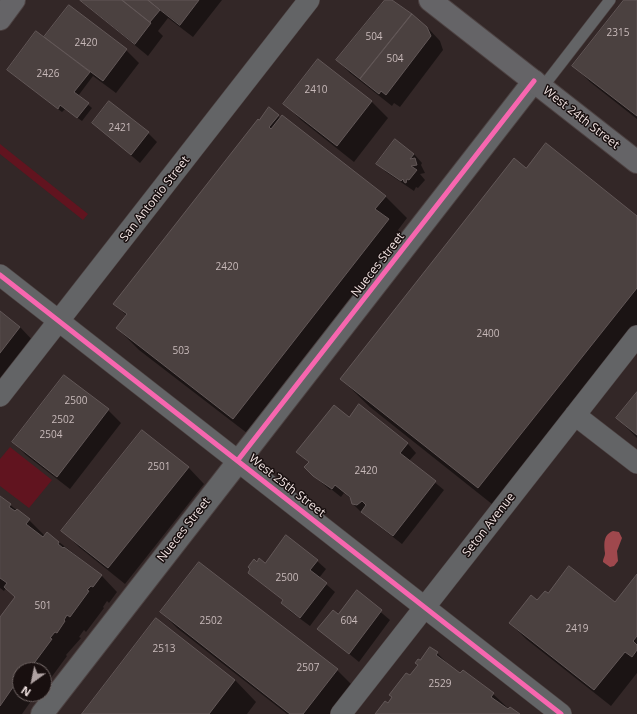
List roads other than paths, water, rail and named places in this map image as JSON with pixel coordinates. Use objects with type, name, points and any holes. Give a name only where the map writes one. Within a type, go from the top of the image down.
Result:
[{"type":"main road","points":[[0,19],[14,0]]},
{"type":"main road","name":"West 24th Street","points":[[430,0],[637,162]]},
{"type":"street","name":"San Antonio Street","points":[[0,396],[310,0]]},
{"type":"street","name":"Nueces Street","points":[[42,714],[238,460],[538,84]]},
{"type":"street","name":"West 25th Street","points":[[0,275],[561,714]]},
{"type":"street","name":"Seton Avenue","points":[[341,714],[637,336]]},
{"type":"street","points":[[575,415],[637,463]]},
{"type":"lane","points":[[538,84],[610,0]]}]
